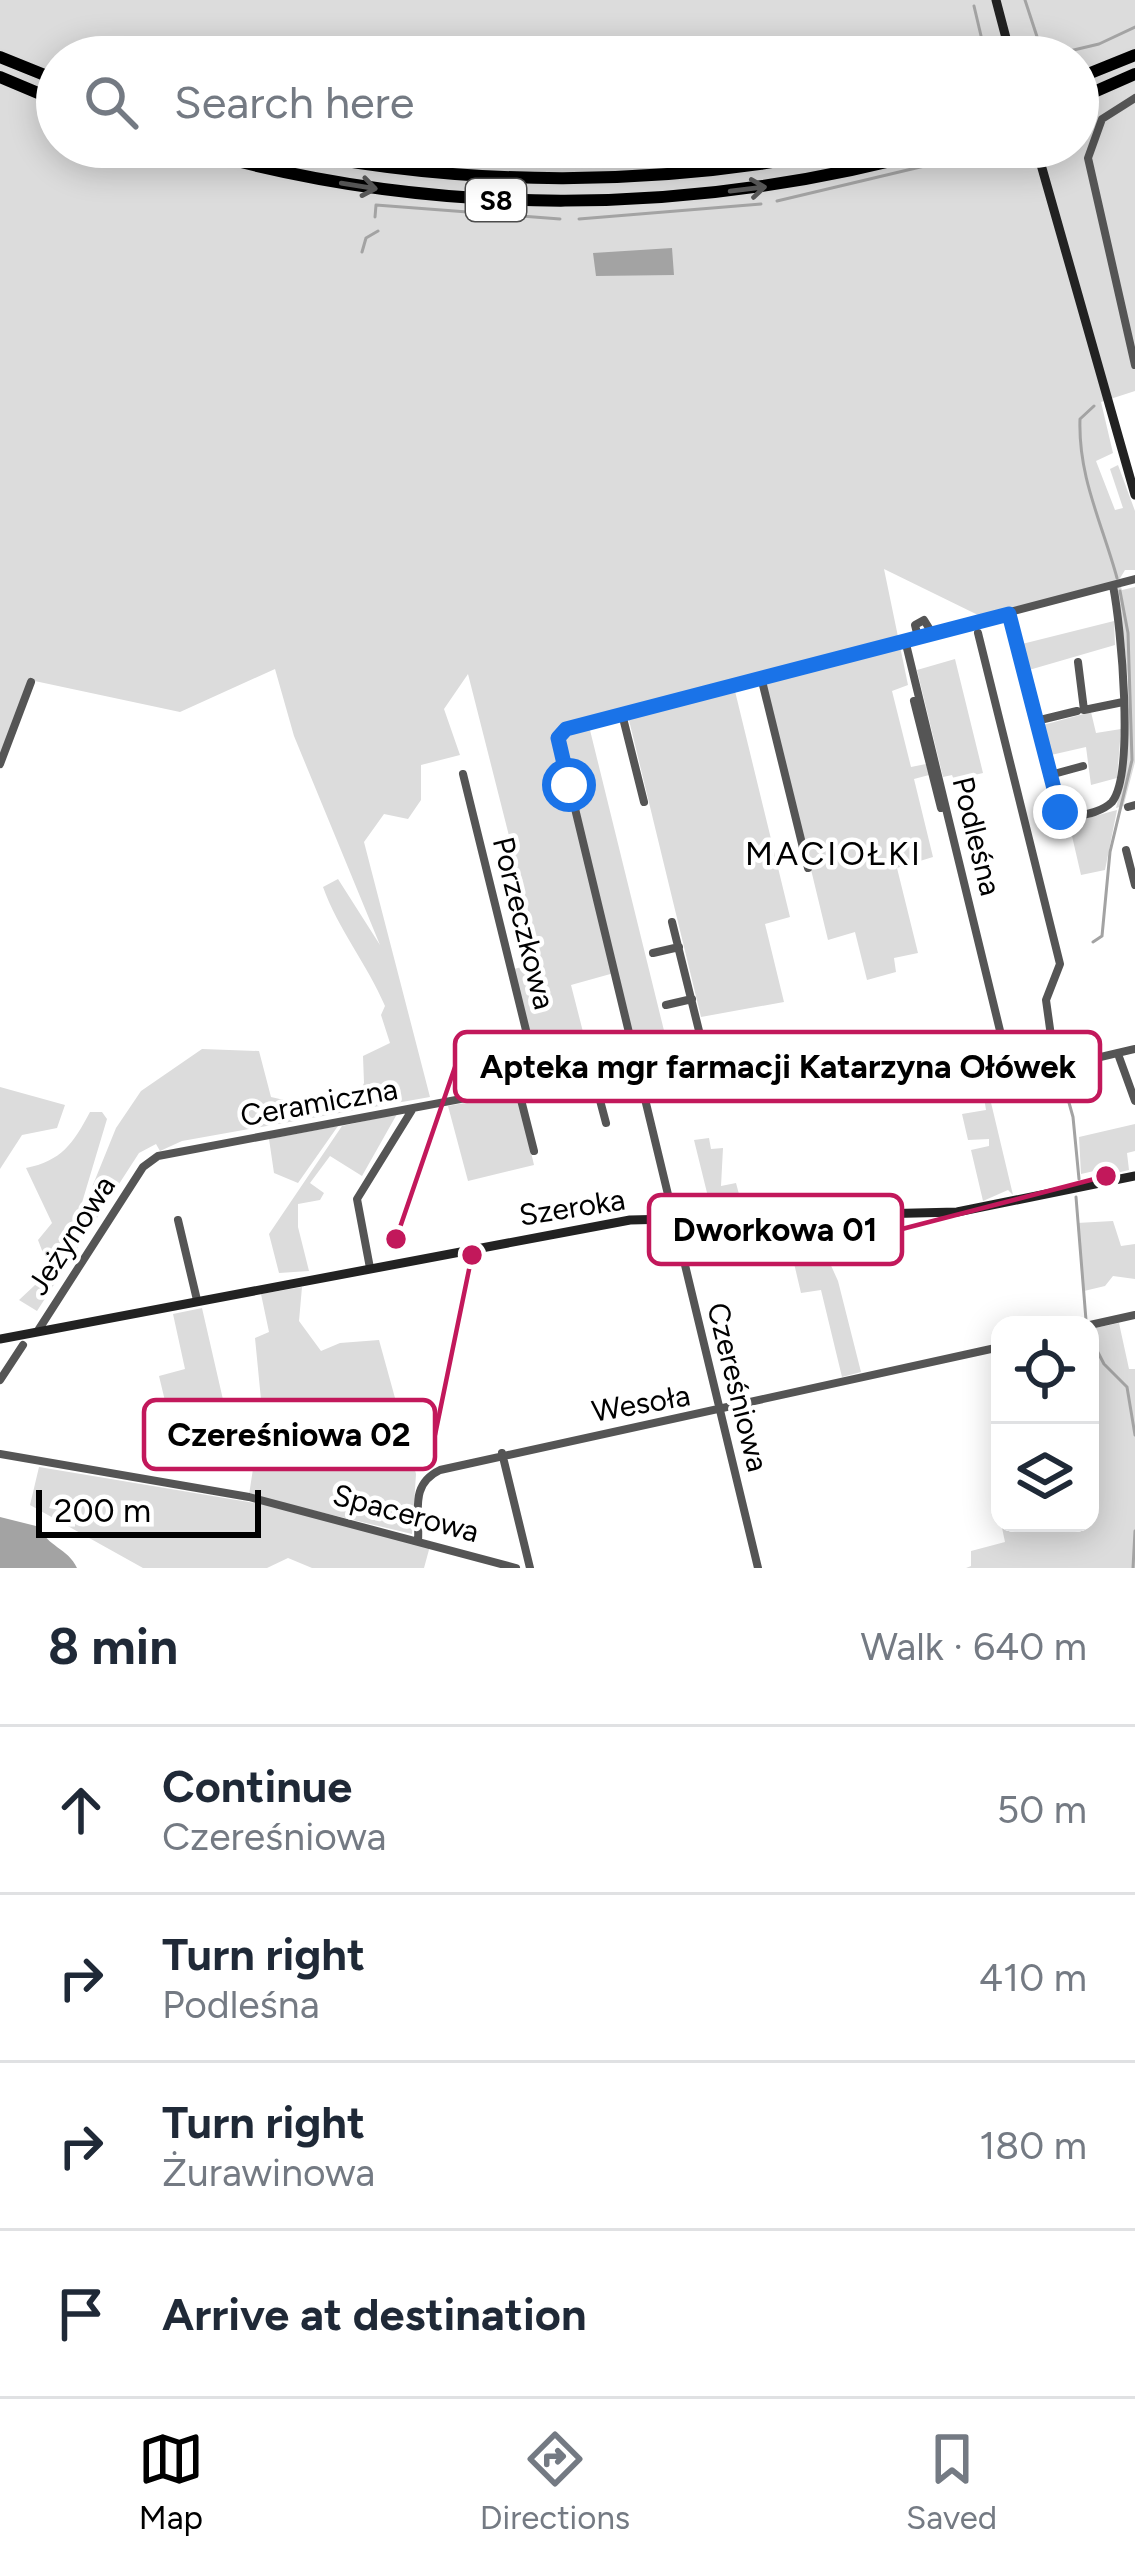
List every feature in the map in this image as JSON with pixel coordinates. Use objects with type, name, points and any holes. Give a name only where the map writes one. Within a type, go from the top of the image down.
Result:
[{"type":"highway","points":[[1099,70],[1135,55]]},
{"type":"highway","points":[[0,57],[36,72]]},
{"type":"highway","points":[[1099,90],[1135,74]]},
{"type":"highway","points":[[0,77],[36,92]]},
{"type":"highway","name":"S8","points":[[274,168],[334,182],[479,199],[628,200],[791,183],[855,168]]},
{"type":"highway","name":"S8","points":[[400,168],[581,178],[726,168]]},
{"type":"street","points":[[996,0],[1005,36]]},
{"type":"street","points":[[1099,127],[1115,108],[1135,98]]},
{"type":"street","points":[[1042,168],[1135,495]]},
{"type":"street","points":[[1089,168],[1135,365]]},
{"type":"street","points":[[644,802],[622,714],[1135,579]]},
{"type":"street","points":[[1009,614],[1060,812],[1068,818],[1112,803],[1124,766],[1113,586]]},
{"type":"street","name":"Podleśna","points":[[978,633],[1060,964],[1046,1000],[1051,1036],[1047,1045]]},
{"type":"street","points":[[903,640],[972,936]]},
{"type":"street","name":"Podleśna","points":[[903,640],[1003,1042]]},
{"type":"street","points":[[1078,662],[1084,710],[1123,702]]},
{"type":"street","points":[[761,677],[808,868]]},
{"type":"street","points":[[0,764],[32,682]]},
{"type":"street","points":[[1036,721],[1077,711]]},
{"type":"street","name":"Czereśniowa","points":[[622,714],[566,729],[558,738],[758,1568]]},
{"type":"street","points":[[1050,775],[1083,766]]},
{"type":"street","name":"Porzeczkowa","points":[[463,774],[539,1083]]},
{"type":"street","points":[[1126,850],[1135,885]]},
{"type":"street","points":[[672,922],[707,1063]]},
{"type":"street","points":[[653,953],[679,947]]},
{"type":"street","points":[[665,1005],[692,999]]},
{"type":"street","name":"Ceramiczna","points":[[143,1168],[158,1156],[635,1066],[1003,1042],[1047,1045],[1058,1067],[1135,1049]]},
{"type":"street","points":[[678,1055],[704,1052]]},
{"type":"street","points":[[1118,1054],[1135,1101]]},
{"type":"street","points":[[593,1074],[606,1123]]},
{"type":"street","points":[[518,1088],[534,1151]]},
{"type":"street","points":[[370,1268],[356,1199],[412,1109]]},
{"type":"street","name":"Jeżynowa","points":[[39,1329],[143,1168]]},
{"type":"street","name":"Szeroka","points":[[0,1339],[22,1339],[39,1329],[630,1220],[957,1212],[1135,1176]]},
{"type":"street","points":[[178,1220],[197,1300]]},
{"type":"street","points":[[1099,1323],[1135,1315]]},
{"type":"street","points":[[0,1380],[22,1339]]},
{"type":"street","name":"Wesoła","points":[[418,1541],[418,1492],[427,1477],[502,1453],[720,1412],[991,1349]]},
{"type":"street","points":[[502,1453],[530,1568]]},
{"type":"street","name":"Spacerowa","points":[[0,1454],[249,1497],[516,1568]]},
{"type":"shaded area","points":[[0,0],[1135,0],[1135,391],[1101,402],[1113,453],[1096,461],[1115,510],[1123,508],[1110,469],[1118,465],[1135,511],[1135,570],[1125,570],[1119,580],[1122,590],[1135,587],[1135,762],[1124,804],[1135,803],[1116,808],[1126,754],[1129,696],[1123,639],[1109,586],[980,616],[884,569],[908,685],[892,691],[911,767],[926,764],[929,775],[914,779],[933,857],[897,868],[918,953],[894,958],[896,972],[867,980],[855,932],[828,940],[765,679],[734,687],[790,917],[765,924],[784,1002],[701,1017],[628,716],[589,726],[671,1059],[637,1062],[614,973],[571,985],[593,1071],[541,1078],[514,969],[541,962],[468,674],[444,709],[460,755],[421,765],[421,800],[408,819],[384,814],[364,842],[430,1097],[182,1141],[160,1151],[156,1144],[139,1153],[37,1311],[19,1300],[51,1270],[69,1244],[116,1128],[141,1091],[202,1049],[259,1051],[271,1097],[284,1100],[291,1110],[357,1098],[364,1083],[363,1056],[390,1043],[381,1015],[385,1006],[323,887],[338,879],[380,945],[294,736],[275,669],[180,712],[30,680],[0,760]]},
{"type":"shaded area","points":[[672,248],[674,275],[596,276],[593,253]]},
{"type":"shaded area","points":[[1114,621],[1115,645],[1029,670],[1022,644]]},
{"type":"shaded area","points":[[955,659],[983,773],[954,780],[952,775],[943,777],[917,670]]},
{"type":"shaded area","points":[[1091,712],[1096,733],[1121,729],[1117,778],[1091,785],[1086,747],[1051,755],[1043,725]]},
{"type":"shaded area","points":[[1117,810],[1105,870],[1081,875],[1069,823]]},
{"type":"shaded area","points":[[0,1087],[65,1105],[57,1128],[22,1135],[0,1169]]},
{"type":"shaded area","points":[[988,1090],[1013,1195],[1008,1190],[983,1201],[971,1150],[989,1146],[989,1139],[968,1140],[962,1114],[986,1110],[983,1091]]},
{"type":"shaded area","points":[[517,1093],[534,1165],[468,1181],[448,1106]]},
{"type":"shaded area","points":[[90,1112],[102,1112],[107,1119],[78,1216],[48,1266],[38,1240],[52,1223],[26,1168],[65,1149]]},
{"type":"shaded area","points":[[397,1114],[362,1176],[330,1156],[310,1183],[324,1193],[320,1200],[298,1204],[298,1227],[309,1271],[279,1273],[269,1234],[342,1126]]},
{"type":"shaded area","points":[[1135,1124],[1135,1151],[1127,1153],[1129,1170],[1096,1178],[1094,1171],[1081,1174],[1079,1137]]},
{"type":"shaded area","points":[[338,1126],[298,1183],[274,1173],[269,1139]]},
{"type":"shaded area","points":[[709,1138],[711,1149],[723,1148],[721,1186],[736,1183],[743,1209],[711,1209],[694,1140]]},
{"type":"shaded area","points":[[1113,1221],[1121,1246],[1135,1244],[1135,1279],[1113,1276],[1105,1286],[1084,1291],[1077,1223]]},
{"type":"shaded area","points":[[809,1224],[813,1242],[820,1241],[838,1281],[861,1372],[842,1377],[821,1290],[801,1293],[785,1225]]},
{"type":"shaded area","points":[[302,1287],[299,1321],[321,1351],[340,1343],[379,1340],[416,1474],[412,1534],[249,1495],[262,1410],[255,1338],[269,1332],[261,1294]]},
{"type":"shaded area","points":[[202,1308],[224,1404],[217,1437],[172,1430],[159,1376],[185,1369],[173,1314]]},
{"type":"shaded area","points":[[1119,1323],[1129,1369],[1135,1369],[1135,1568],[966,1568],[971,1566],[971,1551],[1005,1542],[1003,1532],[1099,1532],[1099,1327]]},
{"type":"shaded area","points":[[39,1467],[273,1506],[430,1546],[424,1568],[312,1568],[288,1558],[267,1568],[143,1568],[30,1505]]},
{"type":"shaded area","points":[[0,1517],[40,1527],[77,1568],[0,1568]]},
{"type":"waterway","points":[[1025,0],[1037,36]]},
{"type":"waterway","points":[[974,6],[981,36]]},
{"type":"waterway","points":[[1099,44],[1135,27]]},
{"type":"waterway","points":[[777,201],[916,168]]},
{"type":"waterway","points":[[579,219],[761,204]]},
{"type":"waterway","points":[[375,217],[376,205],[560,219]]},
{"type":"waterway","points":[[362,252],[366,238],[378,231]]},
{"type":"waterway","points":[[1094,406],[1080,419],[1080,440],[1092,500],[1117,578]]},
{"type":"waterway","points":[[1093,942],[1102,936],[1110,852],[1132,760],[1128,633],[1120,591]]},
{"type":"waterway","points":[[1061,1074],[1073,1117],[1079,1179]]},
{"type":"waterway","points":[[1076,1197],[1086,1316]]},
{"type":"waterway","points":[[1099,1354],[1127,1387],[1135,1435]]},
{"type":"waterway","points":[[1133,1568],[1135,1531]]},
{"type":"place","name":"Dworkowa 01","points":[[1106,1176]]},
{"type":"place","name":"Apteka mgr farmacji Katarzyna Ołówek","points":[[396,1239]]},
{"type":"place","name":"Czereśniowa 02","points":[[472,1255]]},
{"type":"district","name":"MACIOŁKI","points":[[834,853]]},
{"type":"route","points":[[569,785],[558,738],[566,729],[1009,614],[1060,812]]}]
